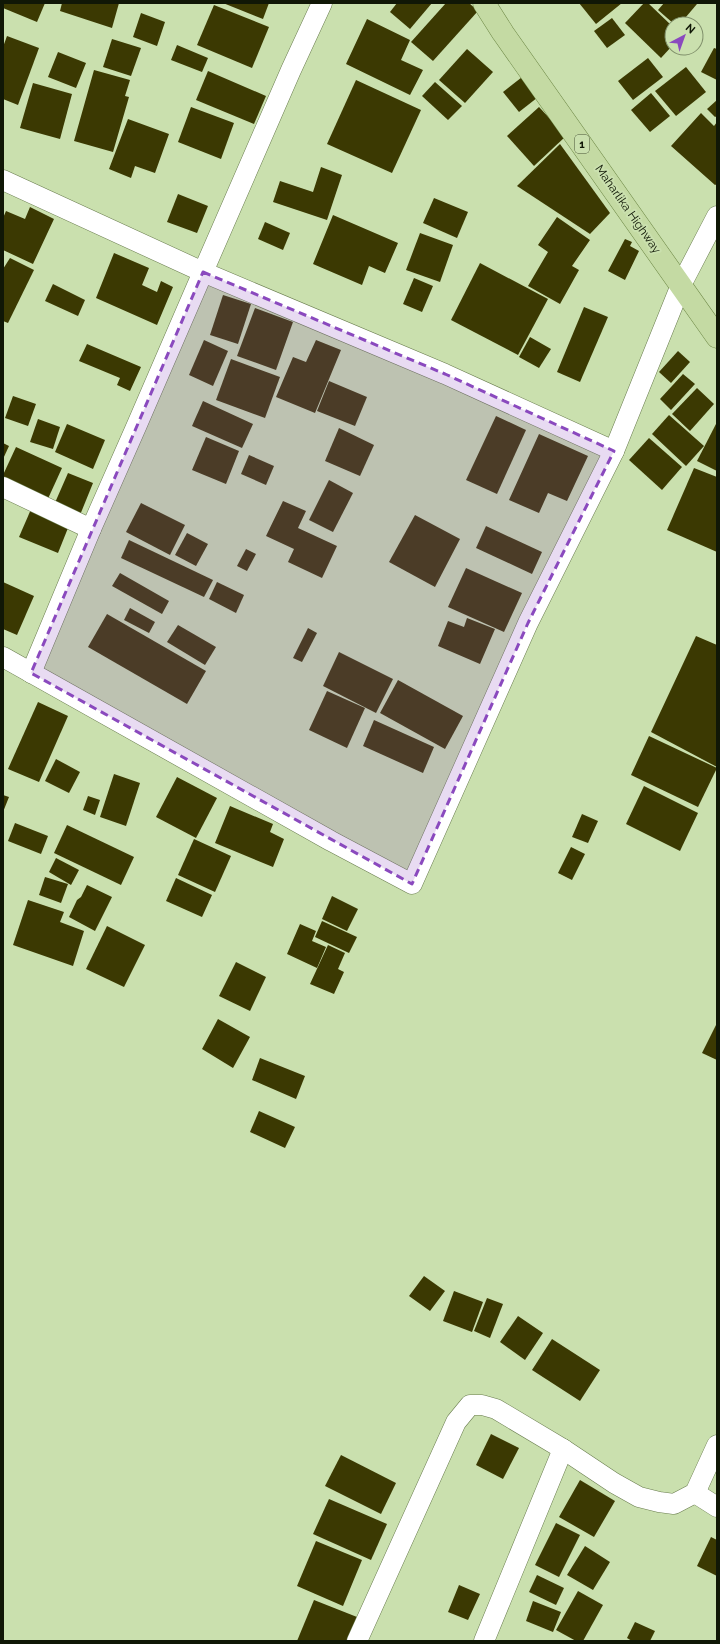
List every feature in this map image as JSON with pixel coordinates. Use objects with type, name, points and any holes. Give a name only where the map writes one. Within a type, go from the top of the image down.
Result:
[{"type":"main road","name":"Maharlika Highway","points":[[484,3],[503,33],[682,285],[717,337]]},
{"type":"street","points":[[31,673],[91,529],[322,3]]},
{"type":"street","points":[[3,180],[203,272],[445,374],[614,451]]},
{"type":"street","points":[[3,657],[331,841],[412,884],[528,623],[614,451],[682,285],[717,216]]},
{"type":"street","points":[[3,487],[91,529]]},
{"type":"street","points":[[356,1641],[456,1422],[470,1405],[476,1404],[496,1409],[614,1483],[638,1496],[659,1502],[674,1504],[695,1493],[717,1445]]},
{"type":"street","points":[[484,1641],[562,1449]]},
{"type":"street","points":[[695,1493],[717,1507]]},
{"type":"highlighted area","points":[[203,272],[445,374],[614,451],[528,623],[412,884],[31,673]]},
{"type":"building","points":[[4,3],[45,3],[37,22],[3,8]]},
{"type":"building","points":[[62,3],[119,3],[112,28],[60,11]]},
{"type":"building","points":[[223,3],[269,3],[263,19]]},
{"type":"building","points":[[397,3],[432,3],[410,29],[390,12]]},
{"type":"building","points":[[446,3],[469,3],[478,11],[433,61],[411,42]]},
{"type":"building","points":[[579,3],[622,3],[596,24]]},
{"type":"building","points":[[644,3],[648,3],[664,18],[664,55],[661,58],[625,23]]},
{"type":"building","points":[[664,3],[697,4],[687,16],[665,16],[658,10]]},
{"type":"building","points":[[214,5],[269,27],[252,68],[197,45]]},
{"type":"building","points":[[141,13],[165,22],[157,46],[133,37]]},
{"type":"building","points":[[612,18],[625,35],[607,48],[594,31]]},
{"type":"building","points":[[367,19],[410,40],[401,60],[423,70],[410,95],[346,64]]},
{"type":"building","points":[[7,36],[39,48],[18,105],[3,99],[3,47]]},
{"type":"building","points":[[112,39],[141,48],[131,76],[103,67]]},
{"type":"building","points":[[177,45],[208,58],[202,72],[171,60]]},
{"type":"building","points":[[714,48],[717,49],[717,80],[701,72]]},
{"type":"building","points":[[467,49],[493,72],[465,103],[439,80]]},
{"type":"building","points":[[58,52],[86,63],[76,88],[48,77]]},
{"type":"building","points":[[648,58],[663,77],[633,100],[618,81]]},
{"type":"building","points":[[686,67],[706,92],[676,116],[655,91]]},
{"type":"building","points":[[94,70],[130,80],[125,96],[129,97],[113,152],[74,141]]},
{"type":"building","points":[[208,71],[266,96],[254,124],[196,100]]},
{"type":"building","points":[[526,74],[542,94],[519,112],[503,92]]},
{"type":"building","points":[[356,80],[421,110],[392,173],[327,144]]},
{"type":"building","points":[[435,82],[462,106],[448,120],[422,96]]},
{"type":"building","points":[[33,83],[72,94],[60,139],[20,128]]},
{"type":"building","points":[[651,93],[670,116],[650,132],[631,110]]},
{"type":"building","points":[[717,100],[717,116],[715,117],[707,109]]},
{"type":"building","points":[[191,107],[234,123],[221,159],[178,142]]},
{"type":"building","points":[[539,107],[566,136],[534,166],[507,136]]},
{"type":"building","points":[[701,113],[714,126],[717,122],[717,184],[715,185],[671,146]]},
{"type":"building","points":[[128,119],[169,134],[155,173],[135,166],[131,178],[109,169]]},
{"type":"building","points":[[560,144],[610,213],[590,234],[517,186]]},
{"type":"building","points":[[321,167],[342,175],[327,220],[273,202],[280,181],[313,192]]},
{"type":"building","points":[[178,194],[208,206],[197,233],[167,222]]},
{"type":"building","points":[[434,198],[468,212],[457,238],[423,223]]},
{"type":"building","points":[[30,207],[54,219],[33,264],[3,250],[3,218],[6,211],[25,219]]},
{"type":"building","points":[[333,215],[398,243],[385,273],[369,266],[362,285],[313,264]]},
{"type":"building","points":[[557,217],[590,240],[572,266],[579,270],[560,304],[528,286],[548,252],[538,245]]},
{"type":"building","points":[[265,222],[290,233],[283,250],[258,239]]},
{"type":"building","points":[[420,233],[453,245],[440,282],[406,270]]},
{"type":"building","points":[[625,239],[632,242],[630,246],[639,251],[625,280],[608,271]]},
{"type":"building","points":[[114,253],[149,268],[142,285],[157,292],[161,281],[173,287],[157,325],[96,298]]},
{"type":"building","points":[[10,258],[34,270],[8,323],[3,321],[3,269]]},
{"type":"building","points":[[480,263],[548,299],[518,355],[451,320]]},
{"type":"building","points":[[414,278],[433,286],[422,312],[403,304]]},
{"type":"building","points":[[53,284],[85,300],[78,316],[45,301]]},
{"type":"building","points":[[223,295],[251,304],[238,344],[210,335]]},
{"type":"building","points":[[584,307],[608,317],[580,382],[557,372]]},
{"type":"building","points":[[255,308],[293,322],[276,370],[237,356]]},
{"type":"building","points":[[530,337],[551,349],[539,368],[519,357]]},
{"type":"building","points":[[204,340],[228,351],[213,386],[189,375]]},
{"type":"building","points":[[316,340],[341,350],[315,413],[276,397],[293,357],[306,362]]},
{"type":"building","points":[[87,344],[141,367],[130,391],[117,385],[120,378],[79,361]]},
{"type":"building","points":[[678,351],[690,362],[671,383],[659,372]]},
{"type":"building","points":[[231,359],[280,377],[265,418],[216,400]]},
{"type":"building","points":[[683,374],[695,384],[671,410],[660,399]]},
{"type":"building","points":[[329,381],[367,397],[355,426],[317,411]]},
{"type":"building","points":[[697,388],[714,404],[690,431],[672,414]]},
{"type":"building","points":[[13,396],[36,404],[28,426],[5,418]]},
{"type":"building","points":[[203,401],[253,424],[242,448],[192,426]]},
{"type":"building","points":[[669,415],[704,446],[686,466],[652,434]]},
{"type":"building","points":[[496,416],[526,430],[497,494],[466,480]]},
{"type":"building","points":[[38,419],[60,427],[53,449],[30,442]]},
{"type":"building","points":[[717,422],[717,471],[697,461]]},
{"type":"building","points":[[67,424],[105,440],[93,469],[55,452]]},
{"type":"building","points":[[339,428],[374,445],[360,476],[325,461]]},
{"type":"building","points":[[539,434],[588,456],[567,501],[548,493],[539,513],[509,500]]},
{"type":"building","points":[[206,437],[239,451],[226,484],[192,470]]},
{"type":"building","points":[[649,438],[682,467],[662,490],[629,460]]},
{"type":"building","points":[[3,443],[9,446],[3,459]]},
{"type":"building","points":[[16,447],[62,468],[46,503],[3,484],[3,475]]},
{"type":"building","points":[[249,455],[274,466],[266,485],[241,474]]},
{"type":"building","points":[[694,468],[717,477],[717,552],[667,530]]},
{"type":"building","points":[[68,473],[93,483],[80,515],[54,505]]},
{"type":"building","points":[[329,480],[353,493],[333,532],[309,520]]},
{"type":"building","points":[[283,501],[306,511],[298,528],[337,546],[322,578],[288,562],[294,549],[266,536]]},
{"type":"building","points":[[141,503],[185,525],[170,555],[126,532]]},
{"type":"building","points":[[32,507],[70,523],[58,553],[19,537]]},
{"type":"building","points":[[415,515],[460,539],[435,587],[389,562]]},
{"type":"building","points":[[486,526],[542,552],[532,574],[476,548]]},
{"type":"building","points":[[187,533],[208,544],[196,566],[175,555]]},
{"type":"building","points":[[129,540],[213,580],[204,597],[121,558]]},
{"type":"building","points":[[246,549],[256,554],[247,571],[237,566]]},
{"type":"building","points":[[466,568],[522,593],[504,632],[448,607]]},
{"type":"building","points":[[120,573],[169,601],[162,614],[112,586]]},
{"type":"building","points":[[3,582],[34,596],[17,635],[3,629]]},
{"type":"building","points":[[217,582],[244,595],[236,613],[209,599]]},
{"type":"building","points":[[130,608],[155,622],[149,633],[124,620]]},
{"type":"building","points":[[107,614],[206,671],[187,704],[88,647]]},
{"type":"building","points":[[467,618],[495,629],[480,664],[438,646],[448,621],[464,627]]},
{"type":"building","points":[[178,625],[216,647],[205,665],[167,642]]},
{"type":"building","points":[[308,628],[317,633],[302,662],[293,658]]},
{"type":"building","points":[[696,636],[717,645],[717,767],[651,732]]},
{"type":"building","points":[[339,652],[393,679],[376,713],[323,686]]},
{"type":"building","points":[[398,680],[463,716],[445,749],[380,713]]},
{"type":"building","points":[[327,691],[365,708],[347,748],[309,730]]},
{"type":"building","points":[[38,702],[68,716],[39,782],[8,769]]},
{"type":"building","points":[[374,720],[434,747],[423,773],[363,746]]},
{"type":"building","points":[[649,736],[717,768],[698,807],[631,775]]},
{"type":"building","points":[[56,759],[80,772],[69,793],[45,781]]},
{"type":"building","points":[[114,774],[140,783],[126,826],[100,817]]},
{"type":"building","points":[[177,777],[217,798],[196,838],[156,817]]},
{"type":"building","points":[[644,786],[698,813],[680,851],[626,824]]},
{"type":"building","points":[[3,795],[9,797],[3,812]]},
{"type":"building","points":[[88,796],[100,800],[95,815],[83,810]]},
{"type":"building","points":[[230,806],[273,824],[270,832],[284,839],[273,867],[215,843]]},
{"type":"building","points":[[582,814],[598,821],[588,843],[572,837]]},
{"type":"building","points":[[15,823],[48,836],[41,854],[8,841]]},
{"type":"building","points":[[67,825],[134,857],[121,885],[54,853]]},
{"type":"building","points":[[194,839],[231,856],[215,892],[178,875]]},
{"type":"building","points":[[571,847],[585,854],[572,880],[558,873]]},
{"type":"building","points":[[56,858],[79,870],[71,885],[49,872]]},
{"type":"building","points":[[45,877],[68,884],[61,903],[39,895]]},
{"type":"building","points":[[176,878],[212,895],[202,917],[166,901]]},
{"type":"building","points":[[87,885],[112,897],[95,931],[69,917],[77,900],[81,897]]},
{"type":"building","points":[[332,896],[358,909],[347,931],[322,919]]},
{"type":"building","points":[[28,900],[64,912],[60,922],[84,931],[73,966],[13,945]]},
{"type":"building","points":[[322,921],[357,937],[349,953],[315,937]]},
{"type":"building","points":[[300,924],[316,931],[312,941],[326,947],[317,968],[287,954]]},
{"type":"building","points":[[107,926],[145,945],[124,987],[86,969]]},
{"type":"building","points":[[328,945],[345,953],[338,969],[344,972],[334,994],[310,984]]},
{"type":"building","points":[[236,962],[266,977],[250,1011],[219,996]]},
{"type":"building","points":[[218,1019],[250,1037],[233,1068],[202,1049]]},
{"type":"building","points":[[717,1023],[717,1060],[702,1053]]},
{"type":"building","points":[[260,1058],[305,1076],[296,1099],[252,1080]]},
{"type":"building","points":[[259,1111],[295,1127],[285,1148],[250,1132]]},
{"type":"building","points":[[424,1276],[445,1291],[430,1311],[409,1296]]},
{"type":"building","points":[[454,1291],[483,1302],[472,1332],[443,1321]]},
{"type":"building","points":[[487,1298],[503,1304],[490,1338],[474,1331]]},
{"type":"building","points":[[518,1316],[543,1333],[525,1360],[500,1342]]},
{"type":"building","points":[[552,1339],[600,1370],[580,1401],[532,1370]]},
{"type":"building","points":[[491,1434],[519,1448],[503,1479],[476,1465]]},
{"type":"building","points":[[341,1455],[396,1483],[381,1514],[325,1486]]},
{"type":"building","points":[[580,1480],[615,1501],[594,1537],[559,1517]]},
{"type":"building","points":[[329,1499],[387,1524],[371,1560],[313,1534]]},
{"type":"building","points":[[556,1523],[580,1535],[559,1577],[535,1565]]},
{"type":"building","points":[[711,1537],[717,1540],[717,1576],[697,1566]]},
{"type":"building","points":[[316,1541],[362,1560],[343,1606],[297,1586]]},
{"type":"building","points":[[585,1546],[610,1562],[593,1590],[567,1575]]},
{"type":"building","points":[[537,1575],[564,1588],[556,1605],[529,1592]]},
{"type":"building","points":[[459,1585],[480,1594],[468,1620],[448,1612]]},
{"type":"building","points":[[578,1591],[603,1605],[583,1641],[576,1641],[556,1630]]},
{"type":"building","points":[[314,1600],[357,1617],[347,1641],[297,1641]]},
{"type":"building","points":[[533,1601],[561,1612],[553,1632],[526,1621]]},
{"type":"building","points":[[635,1622],[655,1631],[650,1641],[632,1641],[627,1638]]}]
